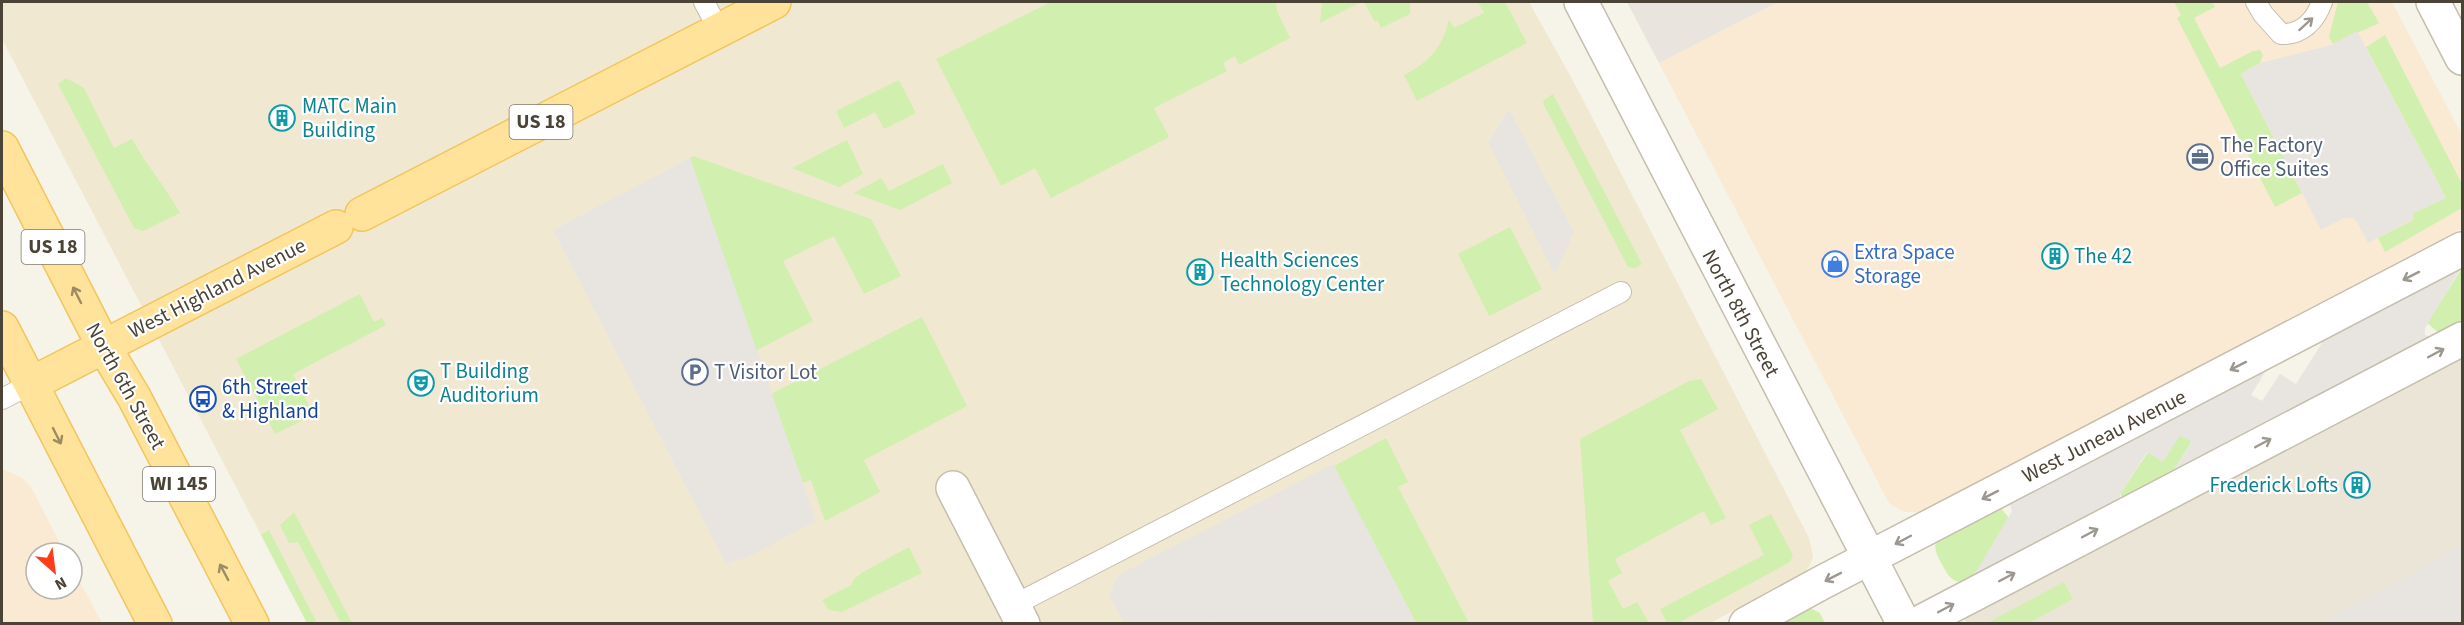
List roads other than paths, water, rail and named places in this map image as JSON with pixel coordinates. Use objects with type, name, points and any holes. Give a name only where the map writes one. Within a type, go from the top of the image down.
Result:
[{"type":"main road","name":"West Highland Avenue","points":[[31,384],[774,2]]},
{"type":"main road","name":"North 6th Street","points":[[2,148],[252,624]]},
{"type":"main road","points":[[2,328],[155,624]]},
{"type":"street","name":"North 8th Street","points":[[1581,2],[1904,624]]},
{"type":"street","points":[[2433,2],[2463,58]]},
{"type":"street","name":"West Juneau Avenue","points":[[1746,624],[2463,249]]},
{"type":"street","points":[[1917,624],[2463,339]]},
{"type":"street","points":[[953,488],[1018,614]]},
{"type":"lane","points":[[704,2],[719,30]]},
{"type":"lane","points":[[2256,2],[2263,14],[2281,34],[2292,35],[2313,20],[2322,2]]},
{"type":"lane","points":[[1018,614],[1621,292]]},
{"type":"lane","name":"West Highland Avenue","points":[[2,399],[31,384]]},
{"type":"place","name":"MATC Main Building","points":[[282,118]]},
{"type":"place","name":"The Factory Office Suites","points":[[2200,157]]},
{"type":"place","name":"The 42","points":[[2055,256]]},
{"type":"place","name":"Extra Space Storage","points":[[1835,264]]},
{"type":"place","name":"Health Sciences Technology Center","points":[[1200,272]]},
{"type":"place","name":"T Visitor Lot","points":[[695,372]]},
{"type":"place","name":"T Building Auditorium","points":[[421,383]]},
{"type":"place","name":"6th Street & Highland","points":[[203,399]]},
{"type":"place","name":"Frederick Lofts","points":[[2357,485]]}]
